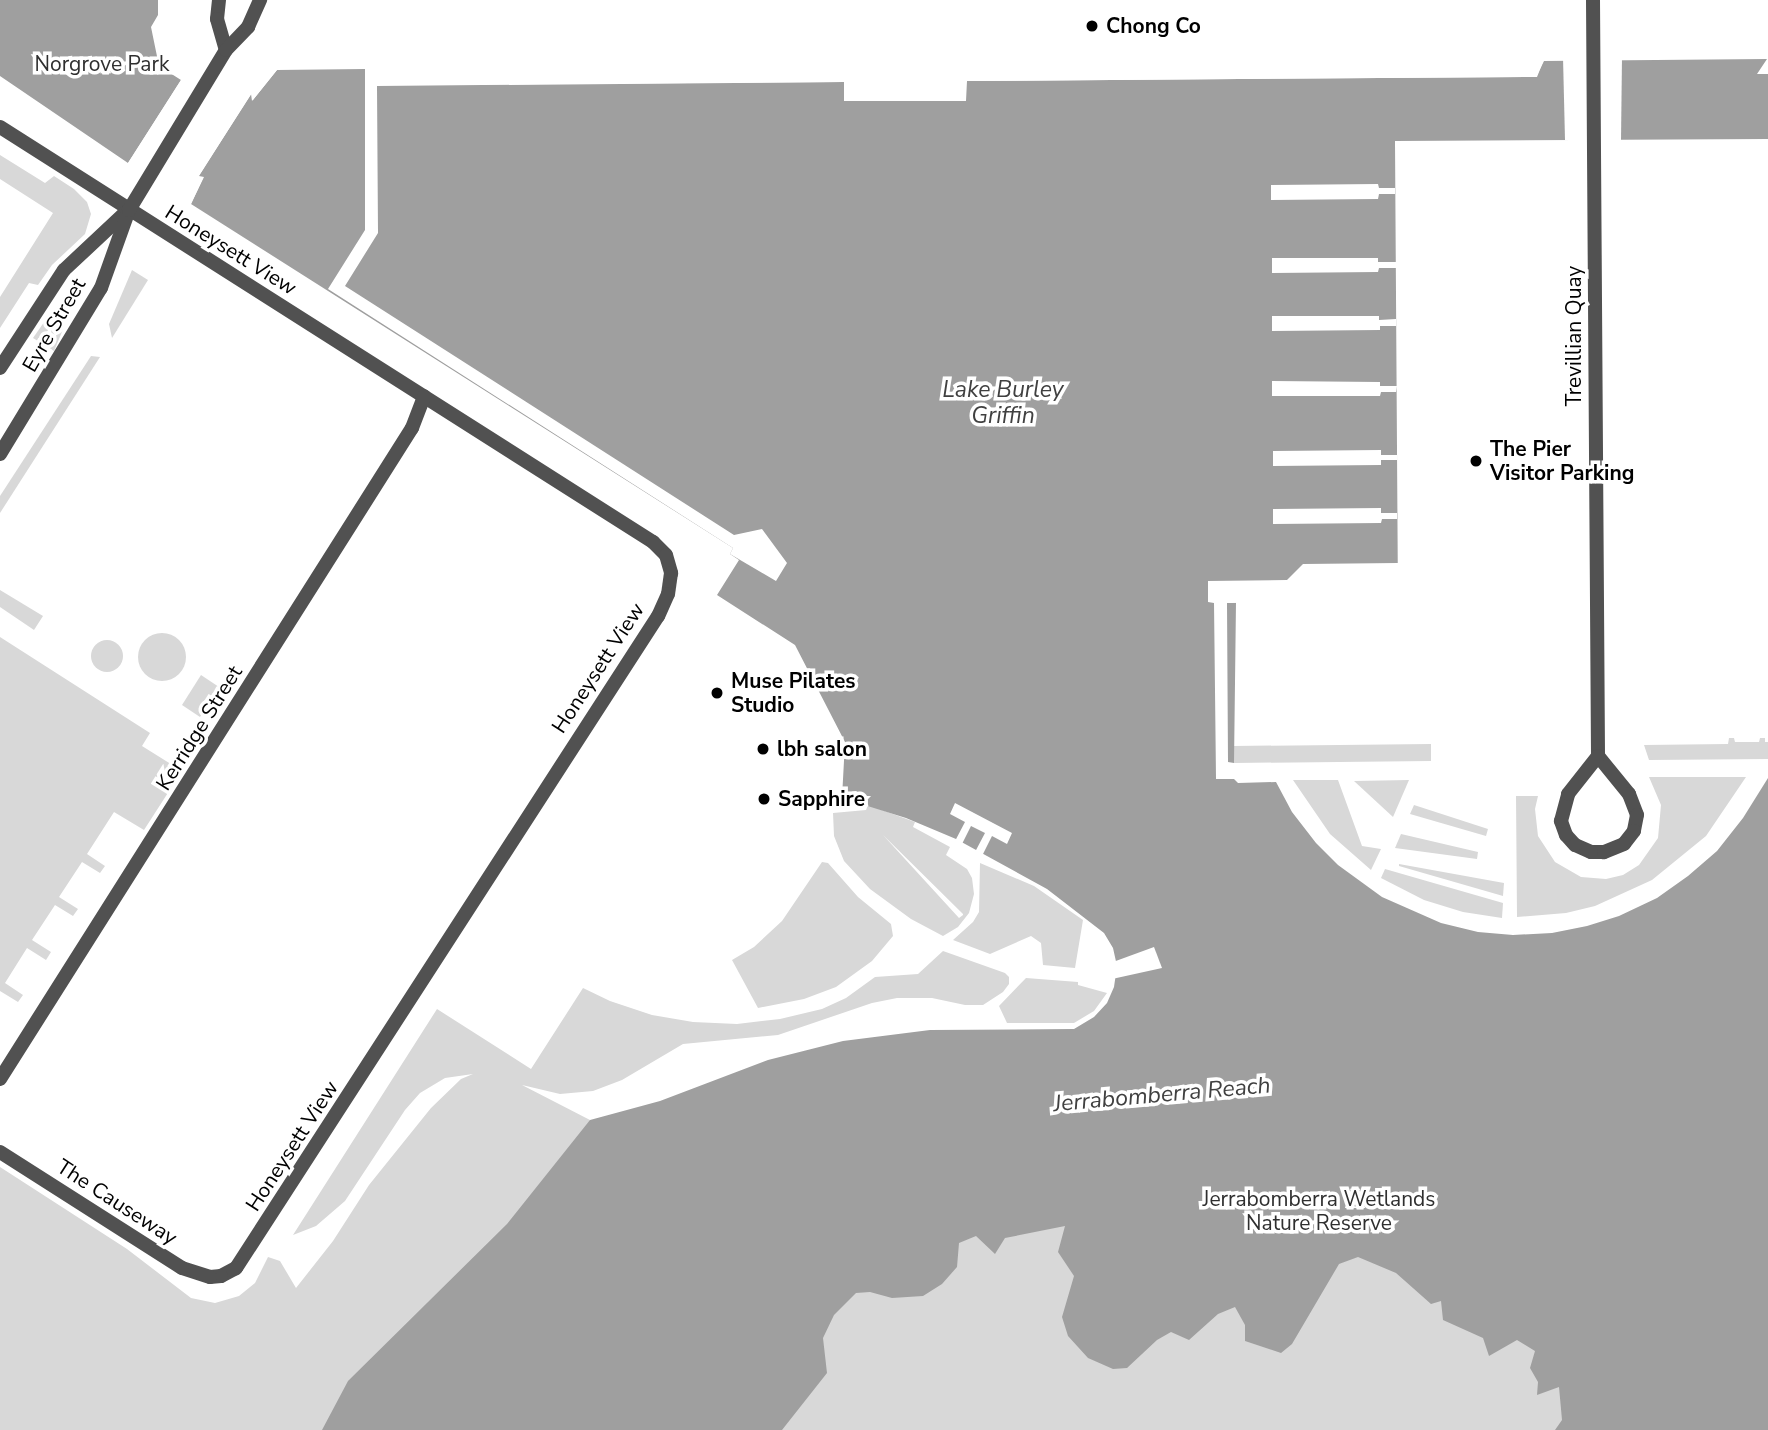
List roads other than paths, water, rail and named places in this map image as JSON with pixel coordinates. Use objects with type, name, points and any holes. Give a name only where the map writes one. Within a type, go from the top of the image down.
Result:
[{"type":"street","points":[[219,0],[218,19],[226,50]]},
{"type":"street","name":"Eyre Street","points":[[0,368],[61,275],[129,209],[226,50],[248,27],[260,0]]},
{"type":"street","name":"Trevillian Quay","points":[[1592,0],[1598,756]]},
{"type":"street","name":"Honeysett View","points":[[0,127],[658,546],[670,566],[668,594],[658,616],[251,1250],[236,1268],[216,1277]]},
{"type":"street","name":"Eyre Street","points":[[0,454],[101,288],[129,209]]},
{"type":"street","name":"Kerridge Street","points":[[0,1079],[412,428],[424,396]]},
{"type":"street","points":[[1598,756],[1634,801],[1637,815],[1633,831],[1624,844],[1604,852],[1591,852],[1575,845],[1566,835],[1561,821],[1568,794],[1598,756]]},
{"type":"street","name":"The Causeway","points":[[0,1152],[175,1264],[195,1274],[216,1277]]},
{"type":"water","name":"Norgrove Park","points":[[0,0],[158,0],[158,15],[151,27],[159,66],[181,80],[128,163],[0,76]]},
{"type":"water","name":"Lake Burley Griffin","points":[[1767,59],[1757,74],[1768,74],[1768,139],[1395,141],[1398,602],[1236,602],[1234,779],[1238,783],[1276,782],[1292,812],[1316,843],[1338,865],[1382,897],[1441,923],[1478,932],[1513,935],[1552,933],[1587,926],[1619,916],[1657,898],[1717,851],[1743,818],[1768,778],[1768,1430],[1555,1430],[1562,1420],[1559,1387],[1537,1395],[1538,1382],[1530,1368],[1535,1351],[1517,1340],[1489,1356],[1483,1338],[1443,1320],[1441,1301],[1431,1304],[1396,1273],[1358,1257],[1339,1264],[1292,1344],[1281,1353],[1245,1341],[1245,1325],[1235,1307],[1218,1314],[1189,1340],[1171,1332],[1157,1340],[1127,1368],[1113,1369],[1088,1358],[1068,1336],[1062,1317],[1074,1276],[1058,1252],[1065,1226],[1005,1238],[995,1254],[976,1236],[959,1243],[957,1267],[942,1284],[923,1296],[892,1298],[870,1292],[856,1293],[834,1315],[823,1338],[827,1373],[782,1430],[322,1430],[348,1381],[507,1224],[590,1120],[660,1101],[768,1060],[843,1041],[930,1030],[1074,1029],[1094,1017],[1107,1003],[1114,987],[1117,966],[1113,948],[1104,933],[1047,889],[956,839],[906,818],[842,798],[845,742],[795,645],[717,595],[739,560],[730,554],[733,548],[191,204],[203,178],[198,177],[252,93],[253,100],[277,70],[365,69],[365,84],[377,85],[845,82],[845,101],[966,101],[966,81],[1536,77],[1544,61]]},
{"type":"place","name":"Chong Co","points":[[1092,26]]},
{"type":"place","name":"The Pier Visitor Parking","points":[[1476,461]]},
{"type":"place","name":"Muse Pilates Studio","points":[[717,693]]},
{"type":"place","name":"lbh salon","points":[[763,749]]},
{"type":"place","name":"Sapphire","points":[[764,799]]},
{"type":"water label","name":"Jerrabomberra Reach","points":[[1162,1095]]},
{"type":"park label","name":"Jerrabomberra Wetlands Nature Reserve","points":[[1319,1211]]}]
